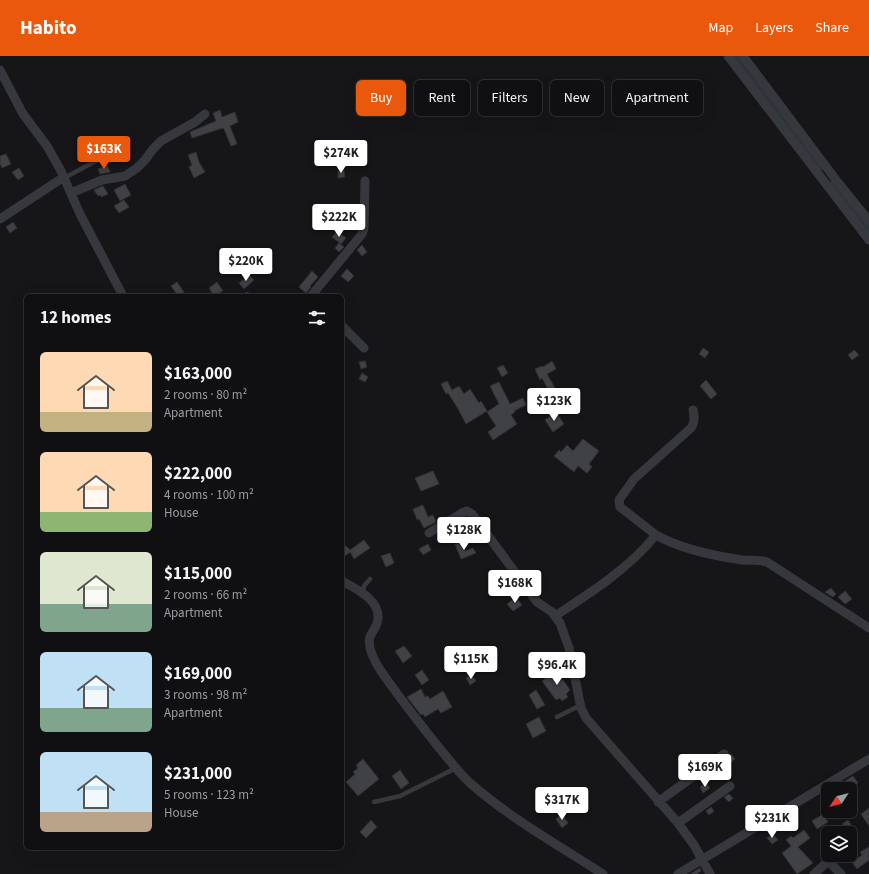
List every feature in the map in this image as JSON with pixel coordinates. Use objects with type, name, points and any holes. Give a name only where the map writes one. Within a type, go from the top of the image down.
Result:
[{"type":"street","points":[[728,56],[869,240]]},
{"type":"street","points":[[743,56],[836,180],[869,221]]},
{"type":"street","points":[[0,70],[23,114],[47,146],[64,177],[80,214],[122,294]]},
{"type":"street","points":[[71,193],[102,180],[125,176],[138,168],[161,141],[195,122],[205,114]]},
{"type":"street","points":[[0,219],[64,177]]},
{"type":"street","points":[[313,294],[362,234],[364,228],[365,181]]},
{"type":"street","points":[[344,328],[364,348]]},
{"type":"street","points":[[693,410],[695,417],[691,428],[634,480],[618,500],[620,507],[656,535],[669,542],[694,550],[742,560],[761,560],[766,562],[869,628]]},
{"type":"street","points":[[430,533],[462,513],[467,512],[472,514],[537,602],[555,616],[560,623],[569,648],[583,714],[658,802],[678,823],[694,845],[710,874]]},
{"type":"street","points":[[555,616],[619,572],[636,557],[656,535]]},
{"type":"street","points":[[344,582],[363,593],[376,607],[378,618],[375,629],[370,636],[370,642],[371,651],[380,670],[427,733],[456,768],[486,796],[531,828],[603,874]]},
{"type":"street","points":[[658,802],[724,754]]},
{"type":"street","points":[[678,874],[869,759]]},
{"type":"street","points":[[678,823],[730,786]]},
{"type":"street","points":[[814,874],[825,864],[830,862],[841,874]]},
{"type":"lane","points":[[64,177],[98,160]]},
{"type":"lane","points":[[363,593],[364,586],[370,579]]},
{"type":"lane","points":[[557,717],[581,705]]},
{"type":"lane","points":[[374,802],[400,796],[456,768]]},
{"type":"building","points":[[220,110],[222,117],[235,112],[238,122],[230,126],[237,144],[231,146],[223,128],[192,138],[190,132],[216,121],[213,113]]},
{"type":"building","points":[[196,152],[199,162],[205,172],[194,178],[189,167],[192,165],[188,155]]},
{"type":"building","points":[[6,154],[11,164],[2,168],[0,164],[0,156]]},
{"type":"building","points":[[107,165],[110,172],[100,174],[98,169]]},
{"type":"building","points":[[19,168],[24,176],[18,180],[12,172]]},
{"type":"building","points":[[344,170],[345,177],[338,178],[338,171]]},
{"type":"building","points":[[125,184],[131,195],[120,201],[114,190]]},
{"type":"building","points":[[103,186],[108,194],[101,197],[100,195],[98,196],[94,190]]},
{"type":"building","points":[[124,200],[129,207],[119,213],[114,206]]},
{"type":"building","points":[[13,222],[17,228],[10,233],[6,227]]},
{"type":"building","points":[[337,231],[346,238],[341,244],[332,237]]},
{"type":"building","points":[[339,243],[344,247],[339,252],[335,248]]},
{"type":"building","points":[[362,245],[367,252],[362,256],[357,250]]},
{"type":"building","points":[[347,269],[354,276],[348,282],[341,276]]},
{"type":"building","points":[[312,271],[318,277],[306,293],[299,287]]},
{"type":"building","points":[[249,275],[254,280],[244,289],[239,283]]},
{"type":"building","points":[[177,282],[184,292],[177,294],[171,286]]},
{"type":"building","points":[[217,282],[223,291],[218,294],[213,294],[209,288]]},
{"type":"building","points":[[703,348],[709,352],[705,358],[699,354]]},
{"type":"building","points":[[854,350],[859,355],[852,360],[848,355]]},
{"type":"building","points":[[365,361],[367,367],[361,369],[359,362]]},
{"type":"building","points":[[552,361],[556,369],[547,374],[555,388],[549,391],[542,378],[540,380],[535,369],[542,366],[543,367]]},
{"type":"building","points":[[503,365],[508,373],[502,377],[497,368]]},
{"type":"building","points":[[362,373],[368,377],[365,382],[359,379]]},
{"type":"building","points":[[706,380],[717,394],[711,399],[700,386]]},
{"type":"building","points":[[447,381],[452,390],[459,386],[464,394],[470,389],[479,403],[481,401],[487,411],[466,424],[457,407],[448,393],[446,394],[441,384]]},
{"type":"building","points":[[499,382],[510,404],[523,398],[526,405],[514,411],[515,412],[511,415],[517,424],[493,440],[488,432],[496,426],[487,412],[499,404],[490,386]]},
{"type":"building","points":[[556,412],[564,424],[553,432],[545,420]]},
{"type":"building","points":[[583,439],[599,451],[589,464],[592,467],[587,473],[578,466],[574,472],[554,456],[559,450],[561,452],[567,445],[573,451]]},
{"type":"building","points":[[433,471],[439,484],[421,491],[415,478]]},
{"type":"building","points":[[423,505],[428,517],[433,515],[436,522],[424,528],[419,519],[417,520],[413,509]]},
{"type":"building","points":[[364,540],[370,548],[354,559],[350,552],[345,556],[344,554],[344,548],[346,546],[350,550]]},
{"type":"building","points":[[462,542],[465,551],[473,548],[476,553],[461,559],[455,544]]},
{"type":"building","points":[[428,544],[431,550],[423,555],[419,549]]},
{"type":"building","points":[[390,553],[394,563],[386,567],[381,556]]},
{"type":"building","points":[[831,588],[836,594],[833,597],[825,592]]},
{"type":"building","points":[[845,591],[852,599],[845,604],[838,597]]},
{"type":"building","points":[[516,597],[522,605],[513,611],[507,604]]},
{"type":"building","points":[[404,646],[412,656],[403,663],[395,651]]},
{"type":"building","points":[[422,670],[429,680],[422,685],[415,675]]},
{"type":"building","points":[[556,670],[570,690],[566,694],[568,697],[562,701],[560,698],[556,700],[542,681]]},
{"type":"building","points":[[472,675],[476,681],[470,685],[466,678]]},
{"type":"building","points":[[421,689],[425,697],[428,696],[430,699],[443,691],[452,707],[441,713],[438,709],[425,717],[423,714],[421,715],[407,697]]},
{"type":"building","points":[[536,690],[545,705],[537,709],[529,695]]},
{"type":"building","points":[[539,717],[546,731],[533,738],[526,724]]},
{"type":"building","points":[[731,754],[735,759],[716,775],[712,770],[728,759]]},
{"type":"building","points":[[363,759],[379,779],[358,796],[346,782],[355,774],[353,772],[358,768],[356,765]]},
{"type":"building","points":[[400,770],[409,783],[401,789],[392,776]]},
{"type":"building","points":[[853,776],[858,783],[857,782],[844,782]]},
{"type":"building","points":[[706,783],[710,788],[703,793],[700,787]]},
{"type":"building","points":[[729,794],[733,798],[729,802],[724,797]]},
{"type":"building","points":[[711,807],[714,811],[709,815],[706,811]]},
{"type":"building","points":[[869,808],[869,826],[861,814]]},
{"type":"building","points":[[562,814],[568,823],[562,828],[556,819]]},
{"type":"building","points":[[821,815],[821,818],[826,818],[828,822],[817,829],[812,821]]},
{"type":"building","points":[[371,820],[377,827],[366,838],[360,832]]},
{"type":"building","points":[[848,820],[852,826],[843,826],[842,824]]},
{"type":"building","points":[[804,830],[810,838],[798,847],[813,863],[797,874],[782,853],[791,846],[786,840],[791,836],[793,838]]},
{"type":"building","points":[[773,834],[778,840],[772,844],[767,838]]},
{"type":"building","points":[[869,847],[869,860],[857,869],[852,862],[857,862],[857,858],[862,855],[860,852]]},
{"type":"building","points":[[700,868],[701,871],[697,874],[690,874]]},
{"type":"waterway","points":[[736,56],[820,166]]},
{"type":"waterway","points":[[834,184],[869,231]]}]
